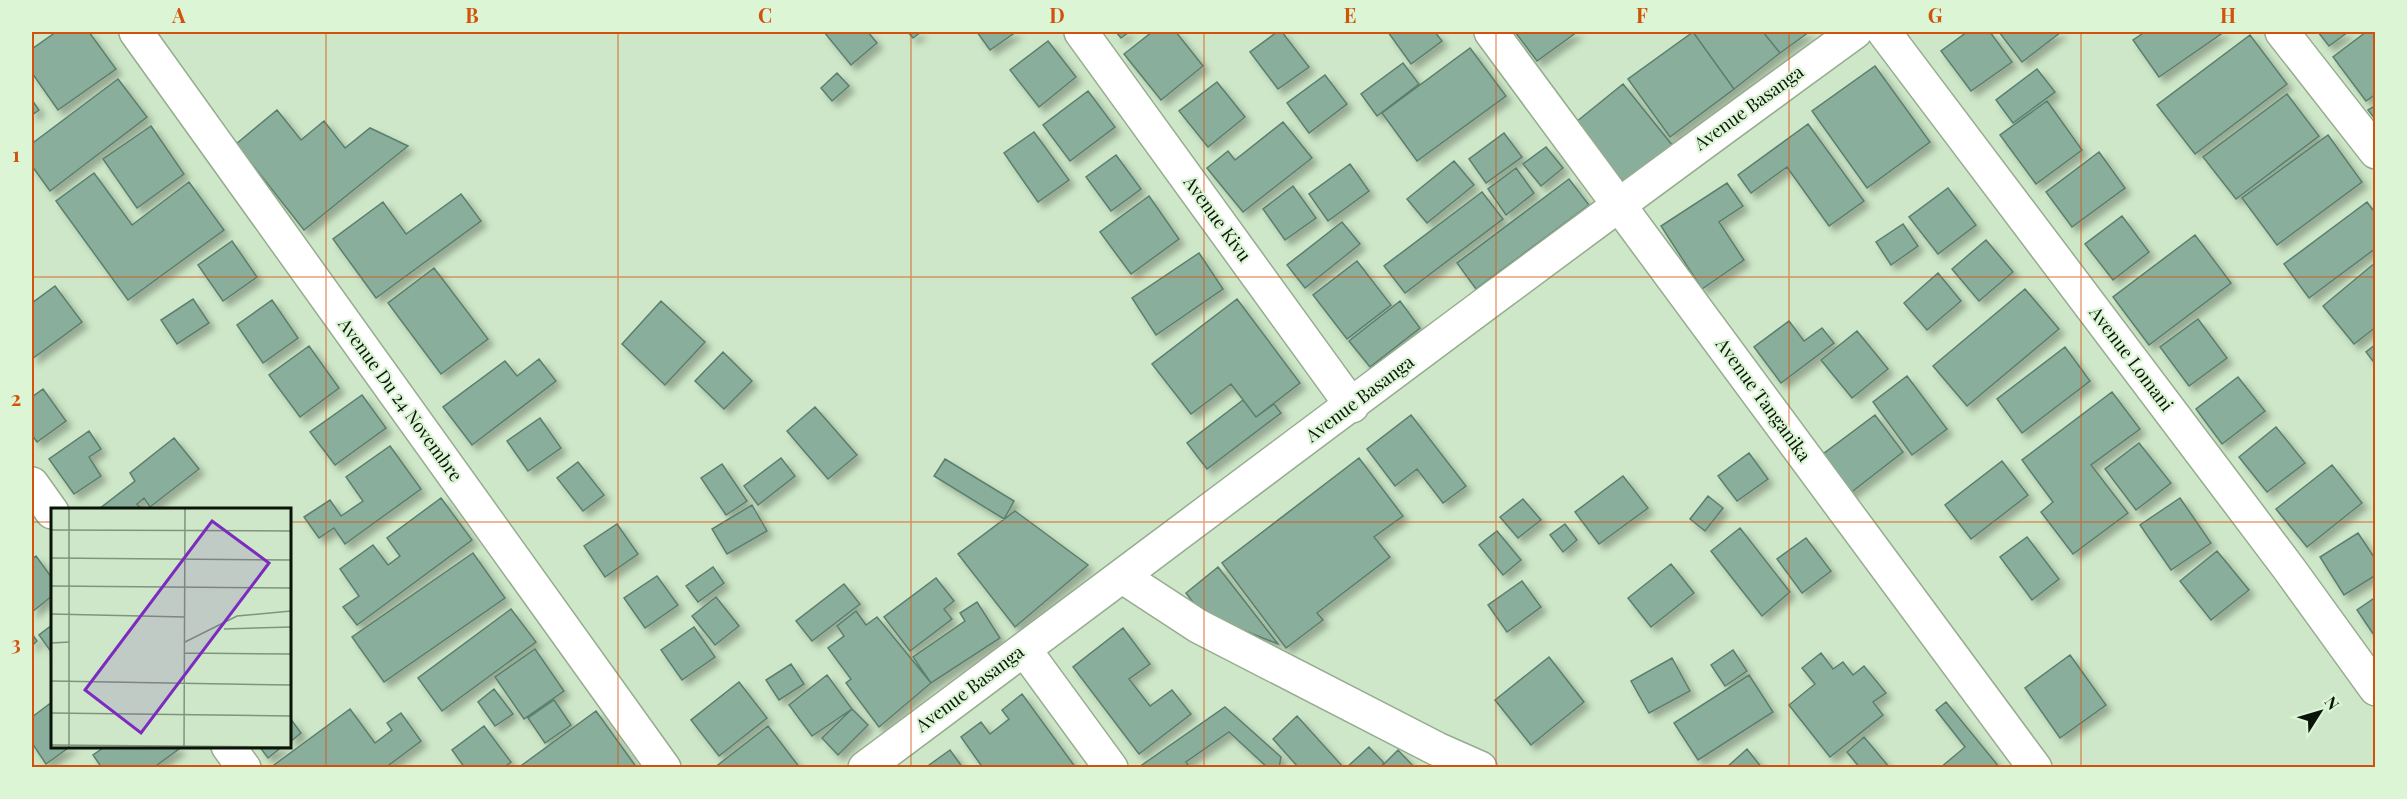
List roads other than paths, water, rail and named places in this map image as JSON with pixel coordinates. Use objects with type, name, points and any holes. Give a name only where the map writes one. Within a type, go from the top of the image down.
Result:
[{"type":"street","name":"Avenue Du 24 Novembre","points":[[136,32],[664,768]]},
{"type":"street","name":"Avenue Kivu","points":[[1081,32],[1352,406]]},
{"type":"street","name":"Avenue Tanganika","points":[[1491,32],[2036,768]]},
{"type":"street","name":"Avenue Basanga","points":[[865,768],[1352,406],[1619,204],[1855,32]]},
{"type":"street","name":"Avenue Lomani","points":[[1884,32],[2290,570],[2376,689]]},
{"type":"street","points":[[2282,32],[2376,152]]},
{"type":"street","points":[[32,484],[51,511]]},
{"type":"street","points":[[1123,577],[1198,626],[1427,744],[1480,768]]},
{"type":"street","points":[[1024,649],[1111,768]]},
{"type":"street","points":[[229,748],[244,768]]}]
